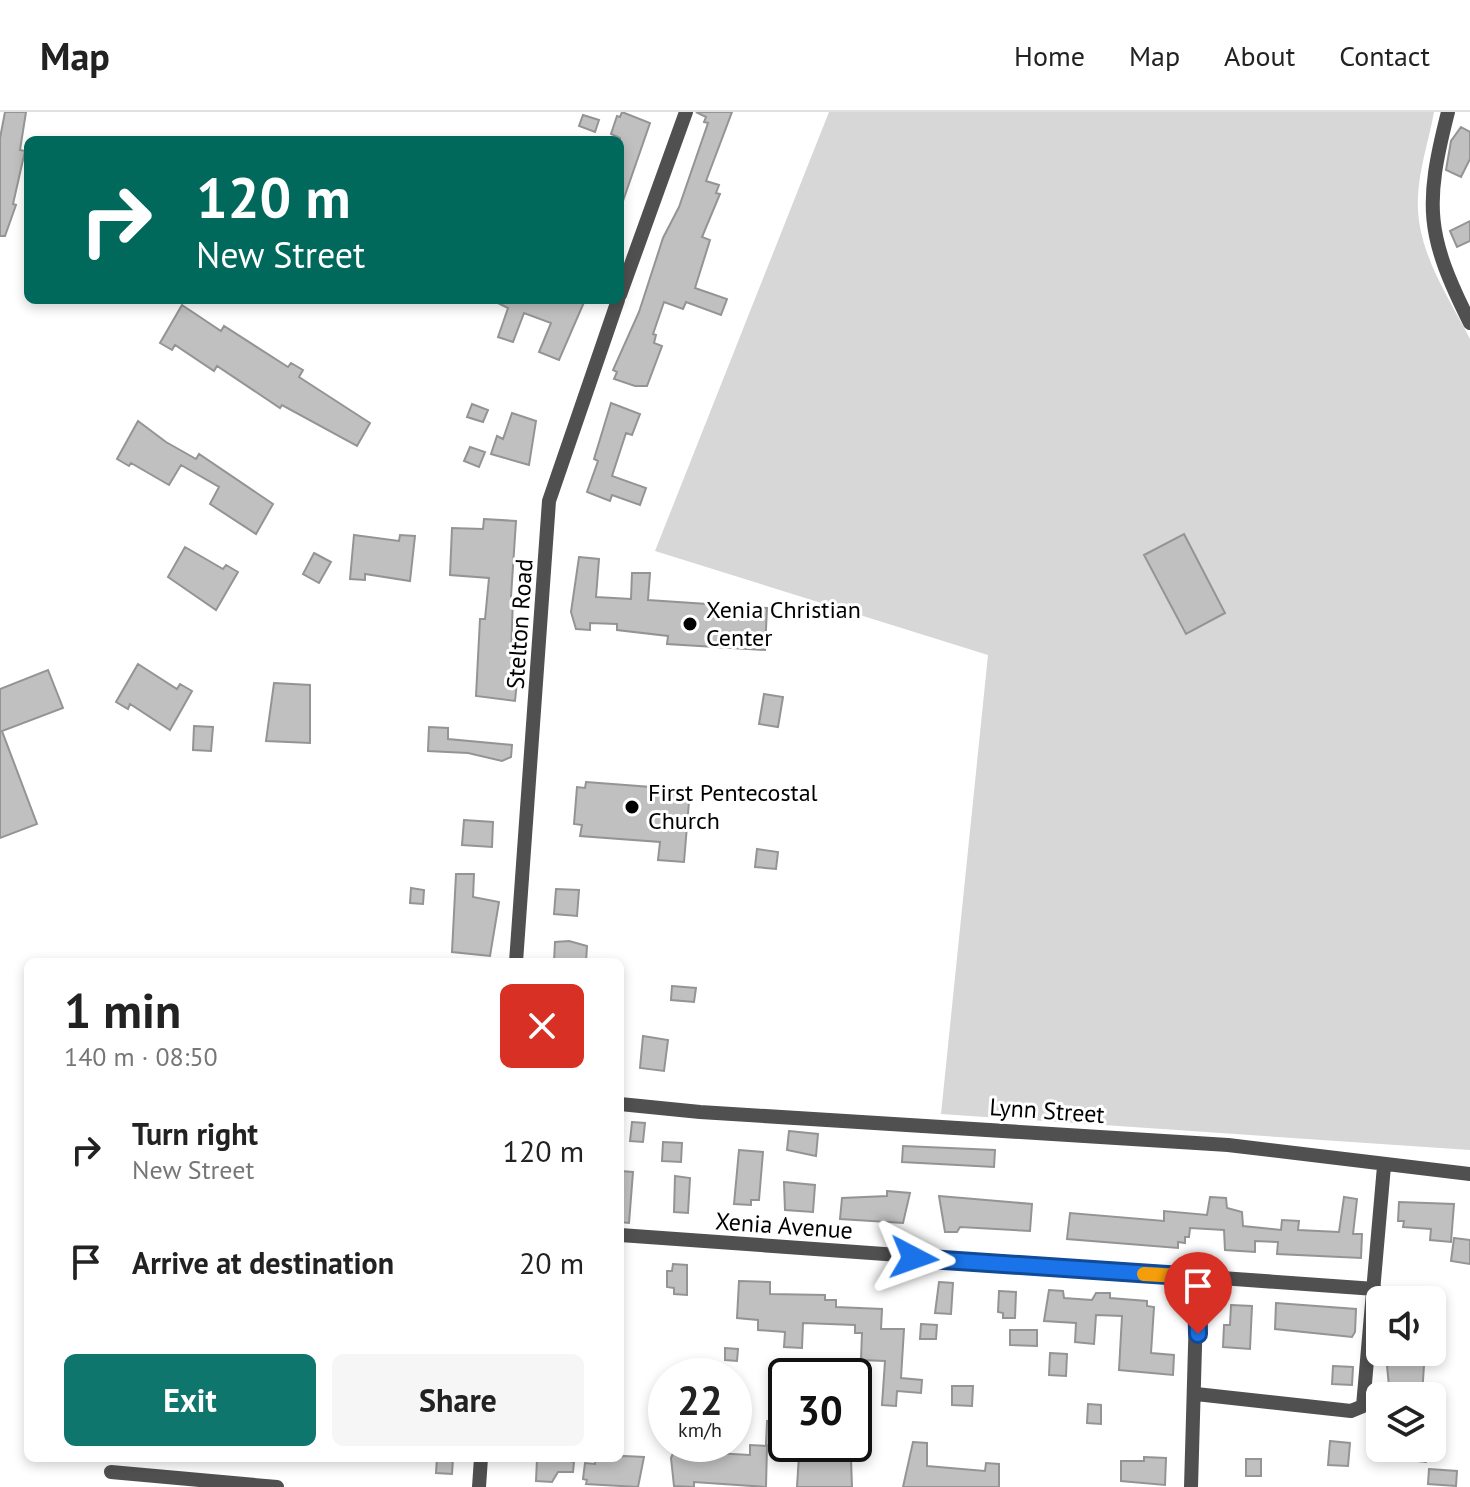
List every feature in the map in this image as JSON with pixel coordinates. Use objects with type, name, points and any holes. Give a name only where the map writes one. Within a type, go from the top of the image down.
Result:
[{"type":"street","name":"Stelton Road","points":[[624,284],[686,112]]},
{"type":"street","points":[[1448,112],[1431,191],[1432,227],[1442,265],[1470,323]]},
{"type":"street","name":"Stelton Road","points":[[516,958],[549,501],[617,304]]},
{"type":"street","name":"Lynn Street","points":[[624,1104],[700,1112],[1228,1145],[1470,1174]]},
{"type":"street","points":[[1375,1286],[1384,1166]]},
{"type":"street","name":"Xenia Avenue","points":[[624,1235],[1366,1288]]},
{"type":"street","points":[[1191,1487],[1197,1277]]},
{"type":"street","points":[[1196,1394],[1357,1410],[1365,1402],[1368,1366]]},
{"type":"street","points":[[479,1487],[481,1462]]},
{"type":"street","points":[[111,1472],[277,1487]]},
{"type":"shaded area","points":[[829,112],[1434,112],[1420,176],[1418,216],[1434,271],[1470,339],[1470,1150],[941,1114],[988,655],[655,551]]},
{"type":"building","points":[[5,112],[26,112],[20,150],[24,151],[24,155],[13,204],[16,205],[5,236],[0,236],[0,138]]},
{"type":"building","points":[[622,112],[650,123],[624,198],[624,136],[611,134],[617,116],[620,117]]},
{"type":"building","points":[[696,112],[732,112],[706,181],[719,185],[716,193],[720,194],[702,237],[710,240],[695,288],[727,299],[721,315],[686,302],[683,309],[664,302],[653,334],[656,335],[654,343],[662,346],[647,386],[635,386],[614,379],[617,372],[613,370],[639,312],[663,238],[679,207],[708,123],[704,122],[706,117]]},
{"type":"building","points":[[583,115],[599,120],[595,132],[579,126]]},
{"type":"building","points":[[1461,127],[1470,132],[1470,159],[1461,177],[1446,170],[1451,141]]},
{"type":"building","points":[[1470,221],[1470,241],[1457,247],[1450,231]]},
{"type":"building","points":[[500,304],[583,304],[559,360],[539,352],[551,323],[524,313],[513,342],[498,337],[508,308]]},
{"type":"building","points":[[182,305],[221,331],[224,326],[288,367],[291,363],[303,370],[299,377],[370,423],[357,446],[282,405],[280,408],[217,366],[214,371],[175,345],[172,350],[160,343]]},
{"type":"building","points":[[611,403],[640,414],[632,435],[626,433],[612,476],[646,488],[640,505],[612,495],[610,501],[587,492],[598,461],[594,459]]},
{"type":"building","points":[[472,404],[488,410],[483,422],[467,417]]},
{"type":"building","points":[[512,413],[536,421],[529,465],[491,454],[497,436],[503,439]]},
{"type":"building","points":[[138,421],[196,459],[199,454],[273,504],[256,534],[210,504],[219,487],[181,465],[169,485],[131,463],[129,466],[117,459]]},
{"type":"building","points":[[470,447],[485,452],[479,467],[464,461]]},
{"type":"building","points":[[484,519],[516,521],[511,597],[511,656],[518,656],[519,661],[515,701],[476,696],[480,619],[485,619],[489,578],[450,575],[452,528],[483,529]]},
{"type":"building","points":[[1184,534],[1225,613],[1186,634],[1144,555]]},
{"type":"building","points":[[354,535],[399,541],[400,535],[415,536],[410,581],[365,574],[365,580],[350,579]]},
{"type":"building","points":[[185,547],[223,569],[226,565],[238,572],[216,610],[168,577]]},
{"type":"building","points":[[314,553],[331,562],[319,583],[303,574]]},
{"type":"building","name":"Xenia Christian Center","points":[[579,557],[599,559],[596,597],[631,599],[632,573],[650,573],[648,600],[767,608],[765,650],[667,644],[668,636],[617,630],[617,624],[590,623],[590,630],[576,629],[571,612]]},
{"type":"building","points":[[138,664],[177,689],[180,684],[192,691],[170,730],[130,704],[128,709],[116,702]]},
{"type":"building","points":[[48,670],[63,708],[2,731],[37,824],[0,838],[0,689]]},
{"type":"building","points":[[274,683],[310,685],[310,743],[266,741]]},
{"type":"building","points":[[764,694],[783,697],[778,727],[759,724]]},
{"type":"building","points":[[194,726],[213,727],[211,751],[193,750]]},
{"type":"building","points":[[429,727],[448,728],[448,739],[512,745],[511,757],[502,761],[468,753],[428,751]]},
{"type":"building","name":"First Pentecostal Church","points":[[586,782],[690,790],[684,862],[658,860],[660,842],[580,836],[582,825],[574,824],[577,787],[585,788]]},
{"type":"building","points":[[464,820],[493,822],[492,847],[462,845]]},
{"type":"building","points":[[757,849],[778,852],[776,869],[755,867]]},
{"type":"building","points":[[456,874],[474,874],[473,897],[499,902],[490,956],[452,952]]},
{"type":"building","points":[[411,888],[424,890],[423,904],[410,903]]},
{"type":"building","points":[[556,889],[579,890],[577,916],[554,914]]},
{"type":"building","points":[[569,941],[587,946],[586,958],[554,958],[555,942]]},
{"type":"building","points":[[672,986],[696,988],[694,1002],[671,1000]]},
{"type":"building","points":[[643,1036],[668,1040],[664,1071],[640,1068]]},
{"type":"building","points":[[632,1122],[645,1123],[643,1142],[630,1141]]},
{"type":"building","points":[[789,1131],[818,1134],[816,1156],[787,1150]]},
{"type":"building","points":[[663,1142],[682,1143],[681,1162],[662,1161]]},
{"type":"building","points":[[903,1146],[995,1150],[994,1167],[902,1162]]},
{"type":"building","points":[[739,1150],[763,1152],[759,1200],[751,1200],[751,1205],[734,1204]]},
{"type":"building","points":[[624,1171],[633,1172],[629,1223],[624,1222]]},
{"type":"building","points":[[675,1176],[690,1178],[688,1213],[674,1212]]},
{"type":"building","points":[[784,1182],[815,1185],[813,1212],[785,1210]]},
{"type":"building","points":[[887,1191],[910,1193],[903,1223],[840,1219],[842,1198],[887,1196]]},
{"type":"building","points":[[939,1196],[1032,1204],[1030,1231],[960,1227],[957,1232],[945,1232]]},
{"type":"building","points":[[1210,1197],[1226,1198],[1227,1208],[1242,1212],[1243,1226],[1281,1230],[1282,1220],[1299,1221],[1298,1230],[1339,1232],[1344,1197],[1357,1199],[1353,1234],[1362,1234],[1361,1258],[1277,1254],[1278,1242],[1255,1241],[1255,1252],[1225,1250],[1224,1230],[1190,1228],[1189,1237],[1185,1237],[1185,1243],[1178,1242],[1178,1248],[1067,1239],[1070,1213],[1164,1221],[1164,1211],[1207,1215]]},
{"type":"building","points":[[1399,1202],[1454,1204],[1451,1242],[1430,1240],[1431,1229],[1403,1227],[1404,1221],[1398,1221]]},
{"type":"building","points":[[1454,1238],[1470,1240],[1470,1264],[1451,1261]]},
{"type":"building","points":[[673,1264],[687,1265],[687,1295],[674,1294],[674,1288],[667,1287],[667,1271],[672,1271]]},
{"type":"building","points":[[739,1281],[770,1282],[770,1294],[825,1295],[825,1300],[836,1300],[836,1307],[882,1309],[881,1329],[904,1329],[901,1378],[922,1380],[921,1393],[897,1391],[896,1406],[882,1405],[885,1361],[861,1358],[862,1333],[855,1333],[855,1325],[803,1323],[802,1348],[784,1347],[785,1332],[758,1330],[758,1320],[737,1318]]},
{"type":"building","points":[[939,1282],[953,1283],[951,1314],[935,1313]]},
{"type":"building","points":[[1049,1290],[1063,1291],[1064,1298],[1092,1300],[1096,1293],[1110,1293],[1110,1298],[1147,1301],[1147,1306],[1154,1307],[1151,1353],[1174,1355],[1173,1375],[1119,1370],[1122,1316],[1096,1315],[1094,1344],[1075,1342],[1076,1323],[1044,1321]]},
{"type":"building","points":[[999,1291],[1016,1292],[1015,1318],[1003,1318],[1003,1313],[998,1312]]},
{"type":"building","points":[[1276,1303],[1356,1309],[1355,1332],[1352,1337],[1275,1329]]},
{"type":"building","points":[[1231,1305],[1252,1306],[1250,1349],[1223,1347],[1224,1325],[1230,1325]]},
{"type":"building","points":[[921,1324],[937,1325],[936,1339],[920,1339]]},
{"type":"building","points":[[1010,1330],[1037,1330],[1037,1346],[1010,1345]]},
{"type":"building","points":[[725,1348],[738,1349],[737,1358],[725,1358]]},
{"type":"building","points":[[1050,1353],[1067,1354],[1066,1376],[1049,1375]]},
{"type":"building","points":[[1333,1366],[1353,1367],[1352,1385],[1332,1384]]},
{"type":"building","points":[[1387,1366],[1424,1366],[1423,1382],[1389,1382]]},
{"type":"building","points":[[952,1386],[973,1386],[972,1406],[952,1405]]},
{"type":"building","points":[[1088,1404],[1101,1405],[1101,1424],[1087,1423]]},
{"type":"building","points":[[1330,1441],[1350,1443],[1348,1466],[1328,1465]]},
{"type":"building","points":[[913,1442],[927,1443],[927,1466],[985,1471],[986,1463],[999,1464],[999,1487],[903,1487]]},
{"type":"building","points":[[752,1445],[767,1446],[766,1487],[694,1482],[694,1487],[674,1486],[671,1462],[752,1462]]},
{"type":"building","points":[[624,1456],[644,1457],[638,1487],[586,1484],[587,1480],[583,1479],[585,1463],[624,1462]]},
{"type":"building","points":[[1144,1457],[1166,1458],[1165,1485],[1121,1481],[1121,1461],[1144,1461]]},
{"type":"building","points":[[1246,1459],[1261,1459],[1261,1476],[1246,1476]]},
{"type":"building","points":[[437,1462],[453,1462],[452,1474],[436,1473]]},
{"type":"building","points":[[537,1462],[574,1462],[573,1472],[558,1472],[552,1482],[536,1481]]},
{"type":"building","points":[[799,1462],[851,1462],[852,1487],[797,1487]]},
{"type":"building","points":[[1429,1469],[1457,1471],[1456,1486],[1428,1484]]},
{"type":"slow traffic","points":[[1144,1274],[1197,1277],[1197,1292]]},
{"type":"place","name":"Xenia Christian Center","points":[[690,624]]},
{"type":"place","name":"First Pentecostal Church","points":[[632,807]]},
{"type":"route","points":[[914,1258],[1197,1277],[1198,1334]]}]
